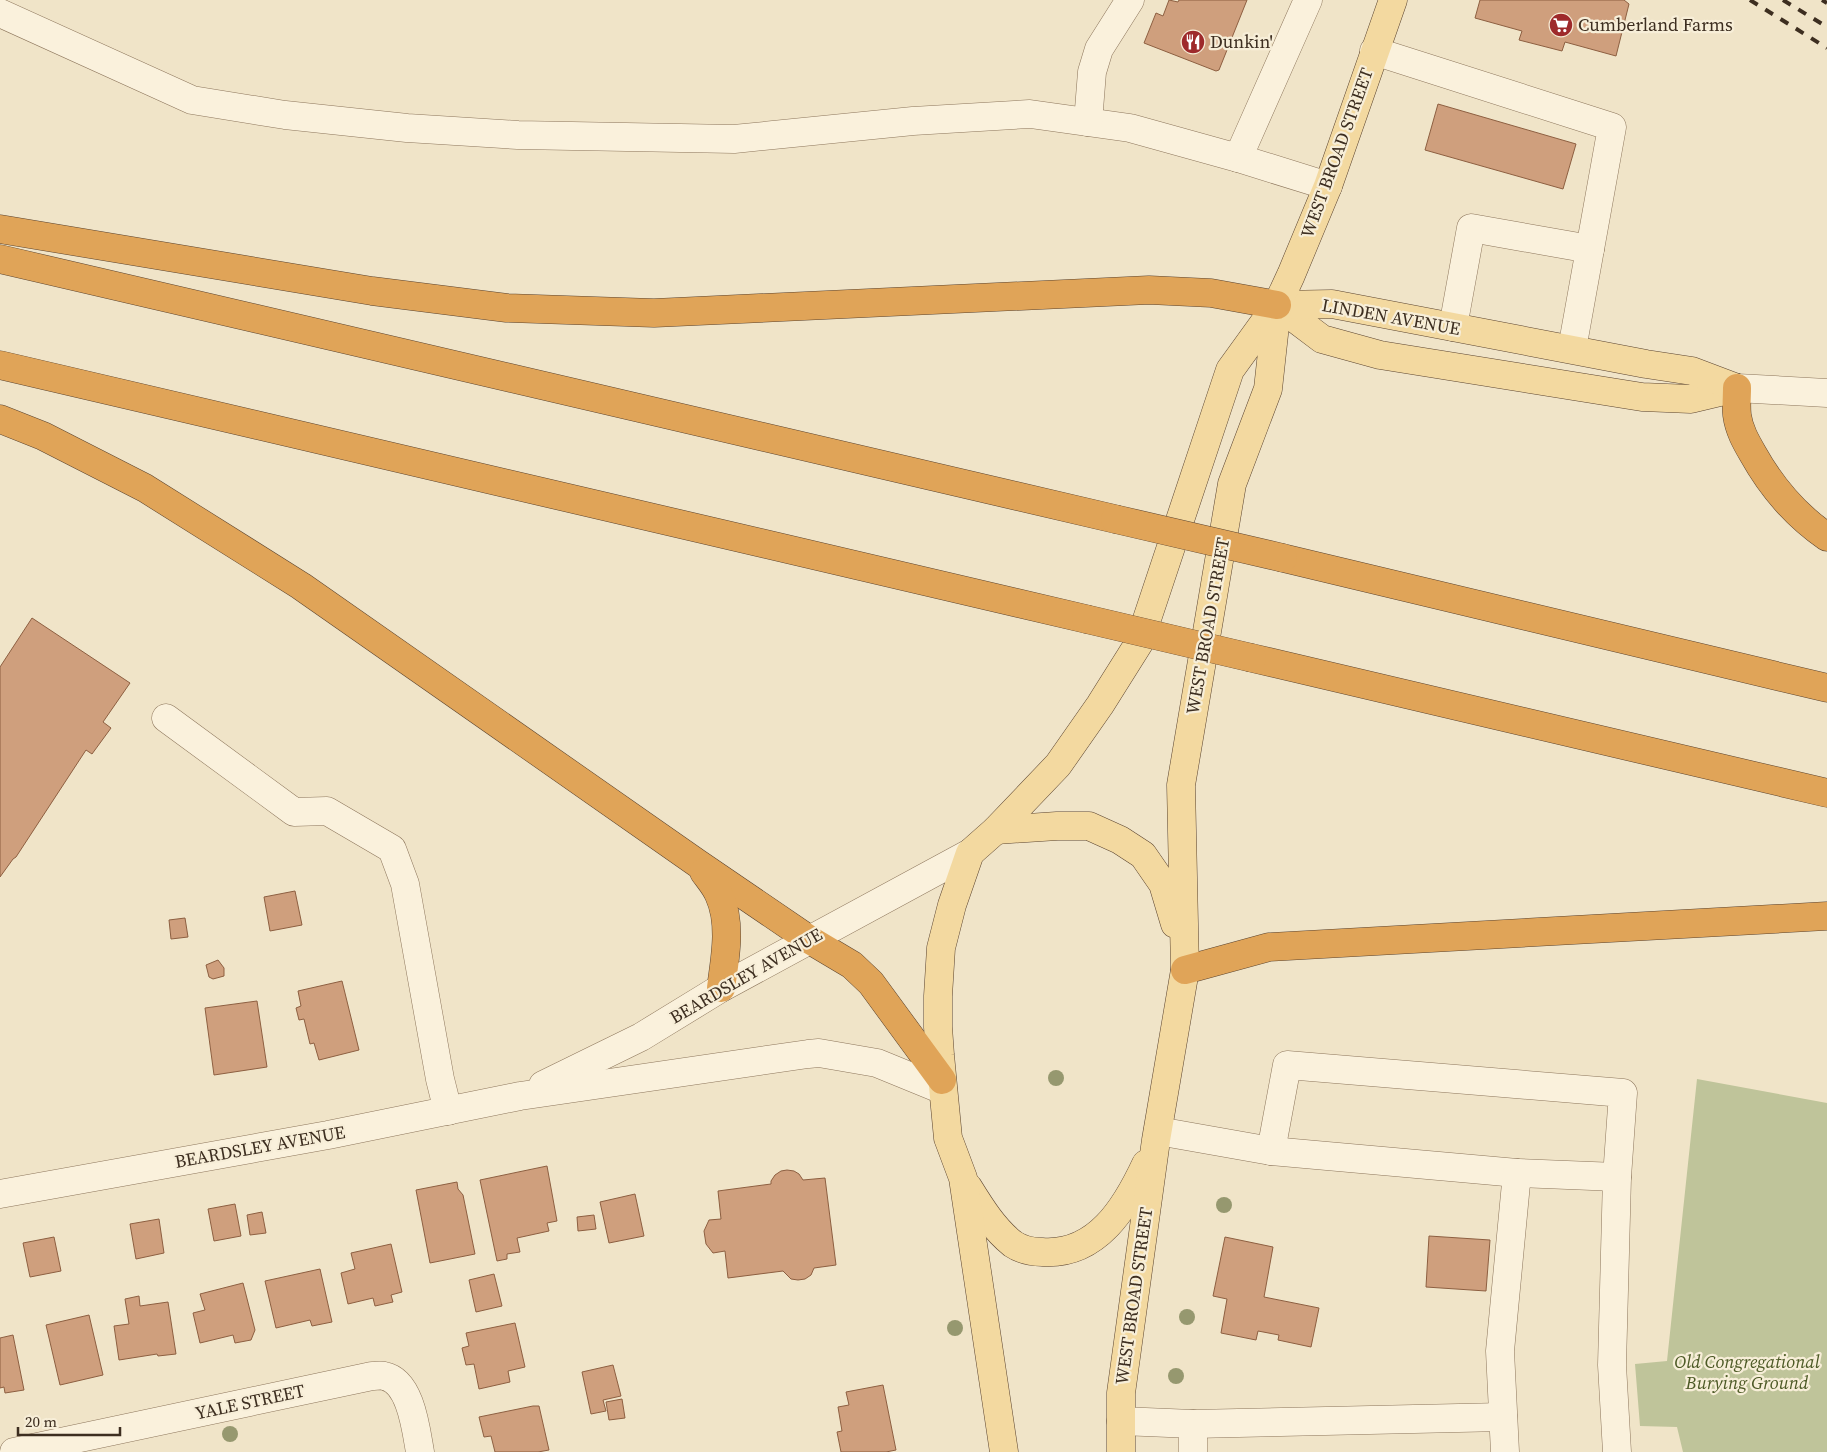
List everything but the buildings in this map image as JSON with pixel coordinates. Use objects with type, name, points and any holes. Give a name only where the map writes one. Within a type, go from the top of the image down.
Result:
[{"type":"highway","points":[[0,229],[372,291],[507,308],[654,313],[1148,290],[1211,293],[1277,305]]},
{"type":"highway","points":[[0,259],[1283,558],[1827,688]]},
{"type":"highway","points":[[0,366],[1827,793]]},
{"type":"highway","points":[[1737,388],[1738,416],[1744,438],[1759,465],[1790,507],[1827,537]]},
{"type":"highway","points":[[0,419],[43,436],[145,488],[301,586],[697,863],[810,940],[852,965],[871,983],[943,1085]]},
{"type":"highway","points":[[697,863],[719,895],[724,908],[726,952],[721,988]]},
{"type":"highway","points":[[1185,962],[1269,948],[1827,916]]},
{"type":"main road","name":"WEST BROAD STREET","points":[[1004,1452],[962,1178],[948,1138],[938,1027],[941,948],[952,905],[970,853],[996,830],[1058,764],[1100,705],[1139,643],[1230,370],[1277,305],[1291,275],[1328,186],[1393,0]]},
{"type":"main road","name":"LINDEN AVENUE","points":[[1277,305],[1332,304],[1646,364],[1692,370],[1737,388]]},
{"type":"main road","name":"WEST BROAD STREET","points":[[1121,1452],[1121,1393],[1157,1135],[1185,962],[1181,785],[1232,484],[1268,389],[1277,305]]},
{"type":"main road","name":"LINDEN AVENUE","points":[[1277,305],[1322,339],[1380,355],[1642,397],[1691,399],[1737,388]]},
{"type":"main road","name":"WEST BROAD STREET","points":[[996,830],[1088,826],[1120,840],[1143,855],[1163,884],[1185,962]]},
{"type":"main road","name":"WEST BROAD STREET","points":[[962,1178],[987,1218],[1014,1244],[1030,1251],[1049,1253],[1061,1251],[1091,1239],[1105,1230],[1114,1220],[1139,1180],[1157,1135]]},
{"type":"street","points":[[1088,122],[1092,72],[1099,49],[1130,0]]},
{"type":"street","points":[[1238,158],[1308,0]]},
{"type":"street","points":[[0,13],[192,100],[285,115],[407,128],[518,135],[734,140],[913,121],[1030,114],[1130,128],[1238,158],[1328,186]]},
{"type":"street","points":[[1374,51],[1612,128],[1572,349]]},
{"type":"street","points":[[1453,327],[1472,228],[1590,249]]},
{"type":"street","name":"LINDEN AVENUE","points":[[1737,388],[1827,393]]},
{"type":"street","points":[[166,718],[294,812],[326,812],[392,849],[405,884],[440,1079],[448,1111]]},
{"type":"street","name":"BEARDSLEY AVENUE","points":[[520,1096],[641,1037],[721,988],[970,853]]},
{"type":"street","name":"BEARDSLEY AVENUE","points":[[0,1194],[328,1135],[520,1096],[820,1054],[877,1063],[943,1085]]},
{"type":"street","points":[[1271,1151],[1287,1065],[1623,1093],[1618,1177],[1612,1365],[1617,1452]]},
{"type":"street","points":[[1157,1135],[1271,1151],[1517,1173],[1618,1177]]},
{"type":"street","points":[[1505,1452],[1500,1350],[1517,1173]]},
{"type":"street","name":"YALE STREET","points":[[14,1452],[372,1376],[385,1376],[396,1383],[406,1394],[420,1452]]},
{"type":"street","points":[[1121,1421],[1193,1424],[1503,1417]]},
{"type":"street","points":[[1193,1424],[1193,1452]]},
{"type":"green space","name":"Old Congregational Burying Ground","points":[[1697,1079],[1827,1103],[1827,1452],[1683,1452],[1677,1427],[1640,1426],[1635,1364],[1667,1361]]},
{"type":"railway","points":[[1750,0],[1827,48]]},
{"type":"railway","points":[[1783,0],[1827,27]]},
{"type":"railway","points":[[1822,0],[1827,3]]},
{"type":"place","name":"Cumberland Farms","points":[[1561,25]]},
{"type":"place","name":"Dunkin'","points":[[1193,42]]}]
